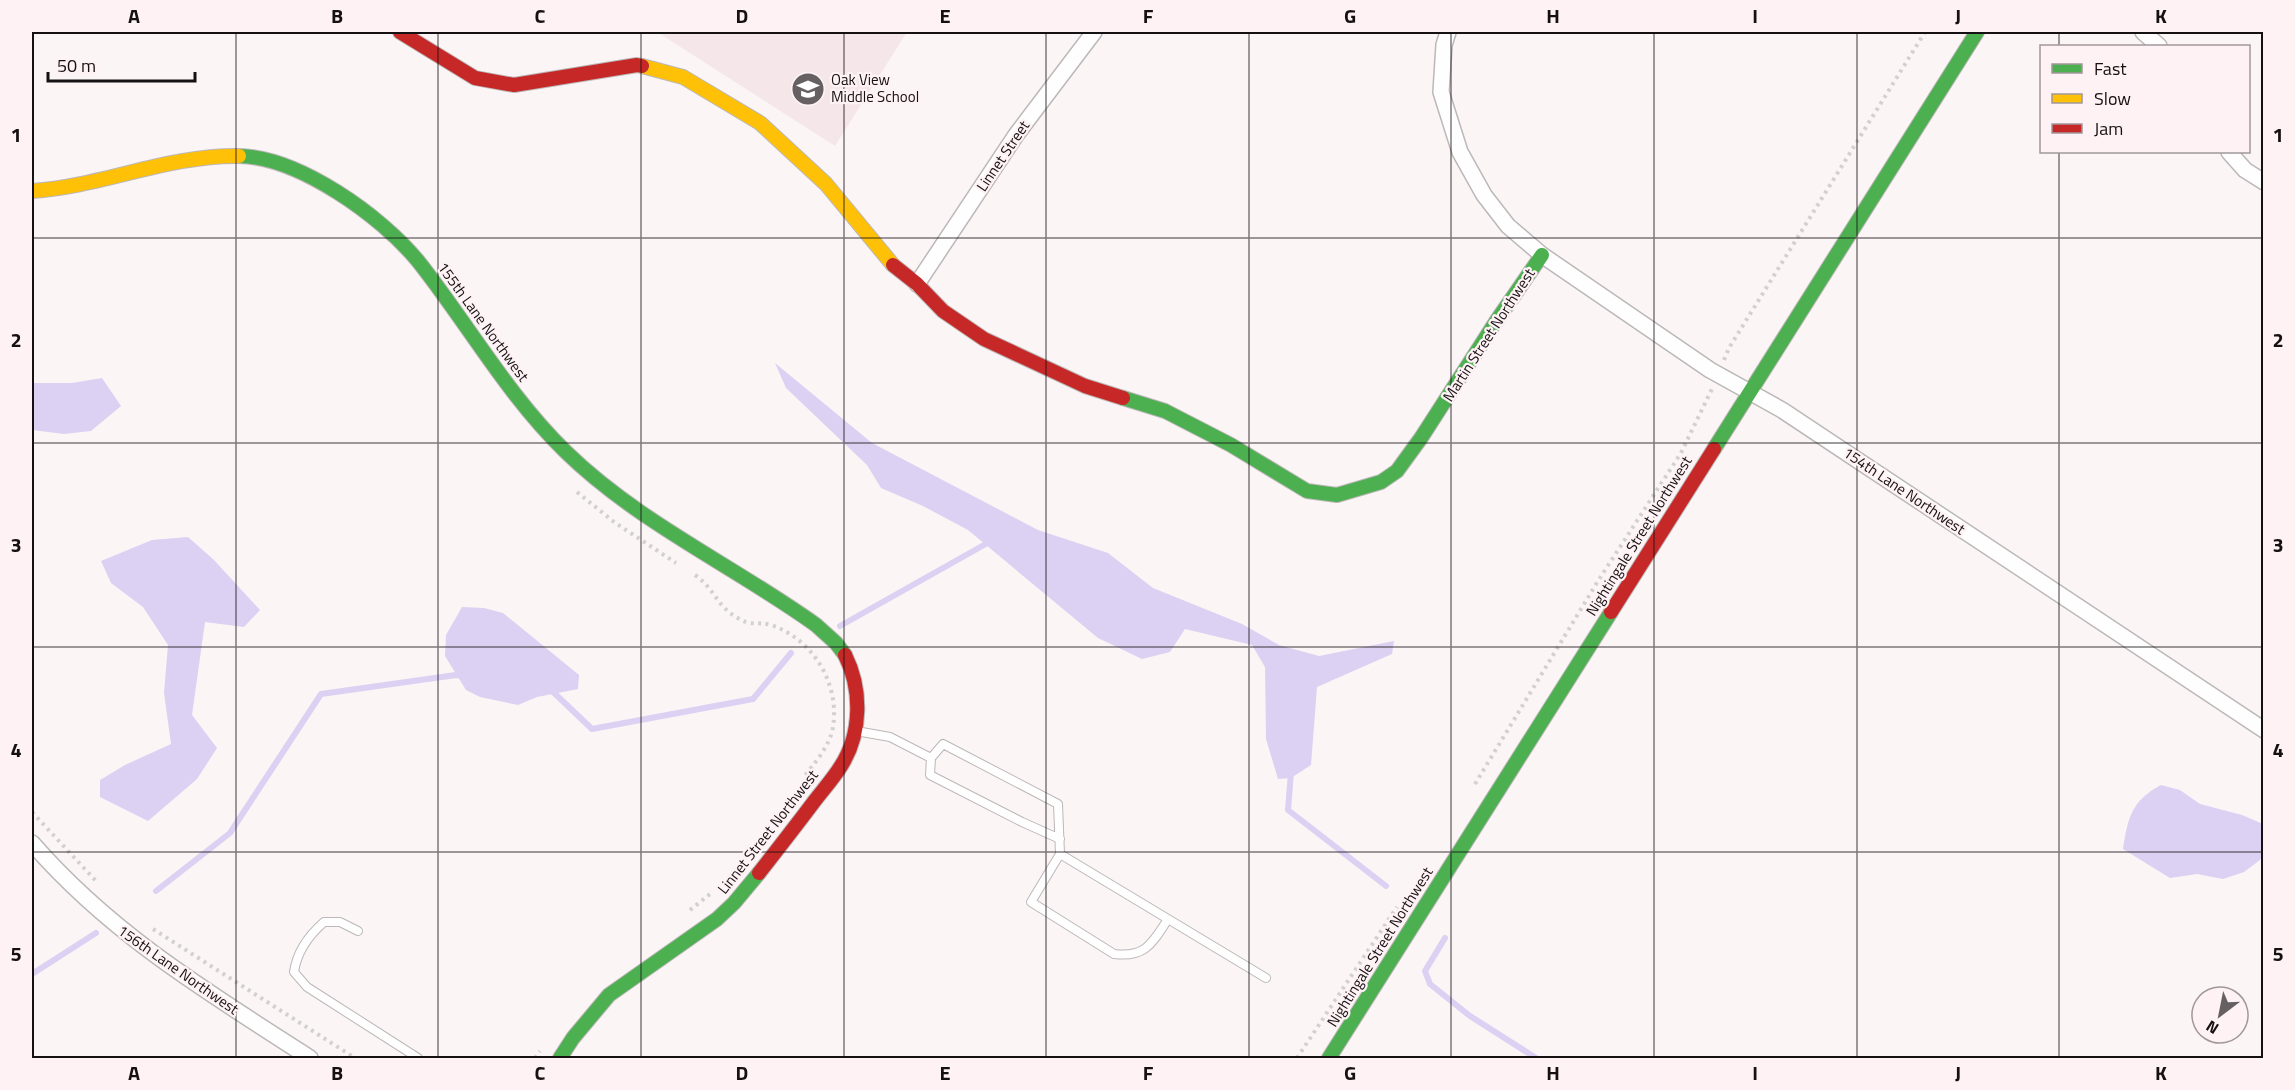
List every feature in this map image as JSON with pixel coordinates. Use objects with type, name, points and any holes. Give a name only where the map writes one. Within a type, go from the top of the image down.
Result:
[{"type":"street","name":"Martin Street Northwest","points":[[400,32],[475,78],[514,85],[637,64],[683,77],[760,123],[826,184],[893,266],[917,284],[943,311],[984,339],[1085,386],[1166,411],[1231,445],[1307,490],[1337,495],[1381,482],[1397,471],[1542,255],[1508,226],[1484,195],[1460,152],[1441,92],[1444,45],[1448,32]]},
{"type":"street","name":"Linnet Street","points":[[917,284],[1016,135],[1094,32]]},
{"type":"street","name":"Nightingale Street Northwest","points":[[1329,1059],[1977,32]]},
{"type":"street","points":[[2143,32],[2158,45]]},
{"type":"street","points":[[2230,153],[2245,170],[2264,182]]},
{"type":"street","name":"155th Lane Northwest","points":[[32,191],[61,188],[210,155],[253,158],[274,163],[301,173],[324,186],[378,222],[402,243],[431,278],[523,403],[567,454],[600,483],[645,514],[812,622],[843,650],[848,664]]},
{"type":"street","name":"154th Lane Northwest","points":[[1542,255],[1710,370],[1782,410],[2264,730]]},
{"type":"street","name":"Linnet Street Northwest","points":[[560,1059],[573,1038],[609,995],[717,919],[734,903],[843,763],[854,731],[857,698],[855,681],[848,664]]},
{"type":"street","name":"156th Lane Northwest","points":[[32,843],[91,903],[129,937],[203,990],[310,1059]]},
{"type":"lane","points":[[854,731],[890,736],[931,758]]},
{"type":"lane","points":[[1060,838],[1022,822],[930,775],[931,758],[943,744],[1058,804],[1060,838],[1060,854],[1031,902],[1114,954],[1139,953],[1152,944],[1168,919]]},
{"type":"lane","points":[[1060,854],[1266,978]]},
{"type":"lane","points":[[358,931],[340,922],[324,922],[314,931],[296,957],[294,972],[307,987],[418,1059]]},
{"type":"path","points":[[1726,356],[1744,323],[1925,32]]},
{"type":"path","points":[[1471,790],[1598,581],[1681,453],[1708,398]]},
{"type":"path","points":[[576,490],[614,522],[678,564]]},
{"type":"path","points":[[693,573],[705,582],[721,606],[735,617],[747,623],[769,624],[788,634],[808,649],[818,660],[829,680],[834,701],[833,728],[825,746],[798,785]]},
{"type":"path","points":[[32,812],[101,885]]},
{"type":"path","points":[[687,912],[718,888]]},
{"type":"path","points":[[1297,1059],[1402,899]]},
{"type":"path","points":[[144,923],[355,1059]]},
{"type":"path","points":[[535,1059],[541,1050]]},
{"type":"shaded area","name":"Oak View Middle School","points":[[657,32],[907,32],[835,146]]},
{"type":"shaded area","points":[[775,363],[872,443],[1038,530],[1108,553],[1153,588],[1242,624],[1279,645],[1319,656],[1394,641],[1392,654],[1317,687],[1311,765],[1291,778],[1278,779],[1266,739],[1265,667],[1252,645],[1185,629],[1170,652],[1142,659],[1098,638],[968,530],[923,506],[881,488],[867,465],[786,388]]},
{"type":"shaded area","points":[[102,378],[121,406],[91,431],[64,434],[32,430],[32,383],[72,383]]},
{"type":"shaded area","points":[[188,537],[214,560],[260,610],[244,627],[205,622],[192,715],[217,748],[197,779],[148,821],[100,797],[100,780],[125,765],[171,744],[164,693],[168,645],[143,607],[111,583],[101,561],[152,540]]},
{"type":"shaded area","points":[[462,607],[484,608],[503,613],[579,675],[578,689],[537,697],[518,705],[480,697],[466,690],[445,656],[446,635]]},
{"type":"shaded area","points":[[2161,785],[2180,790],[2200,804],[2242,815],[2263,824],[2263,856],[2244,872],[2223,879],[2197,874],[2170,878],[2123,849],[2129,819],[2137,804]]},
{"type":"waterway","points":[[840,626],[991,541]]},
{"type":"waterway","points":[[550,689],[592,729],[753,699],[791,653]]},
{"type":"waterway","points":[[156,891],[230,833],[321,694],[456,675],[464,676]]},
{"type":"waterway","points":[[1291,772],[1288,810],[1386,886]]},
{"type":"waterway","points":[[32,974],[96,933]]},
{"type":"waterway","points":[[1445,938],[1425,971],[1430,984],[1470,1016],[1536,1058]]},
{"type":"traffic: fast","points":[[1714,449],[1977,32]]},
{"type":"traffic: fast","points":[[239,156],[287,166],[312,178],[361,208],[383,226],[418,261],[507,384],[566,452],[624,501],[816,625],[836,643],[845,655]]},
{"type":"traffic: fast","points":[[1123,398],[1165,411],[1231,445],[1307,491],[1337,495],[1381,482],[1397,471],[1421,438],[1542,255]]},
{"type":"traffic: fast","points":[[1329,1058],[1611,612]]},
{"type":"traffic: fast","points":[[560,1058],[573,1038],[609,995],[717,919],[759,873]]},
{"type":"traffic: slow","points":[[642,66],[683,77],[760,123],[826,184],[893,265]]},
{"type":"traffic: slow","points":[[32,191],[84,183],[187,160],[239,156]]},
{"type":"traffic: jam","points":[[400,32],[475,78],[514,85],[642,66]]},
{"type":"traffic: jam","points":[[893,265],[917,284],[943,311],[984,339],[1085,386],[1123,398]]},
{"type":"traffic: jam","points":[[1611,612],[1714,449]]},
{"type":"traffic: jam","points":[[759,873],[835,776],[848,753],[856,725],[857,696],[851,668],[845,655]]},
{"type":"place","name":"Oak View Middle School","points":[[808,89]]}]
